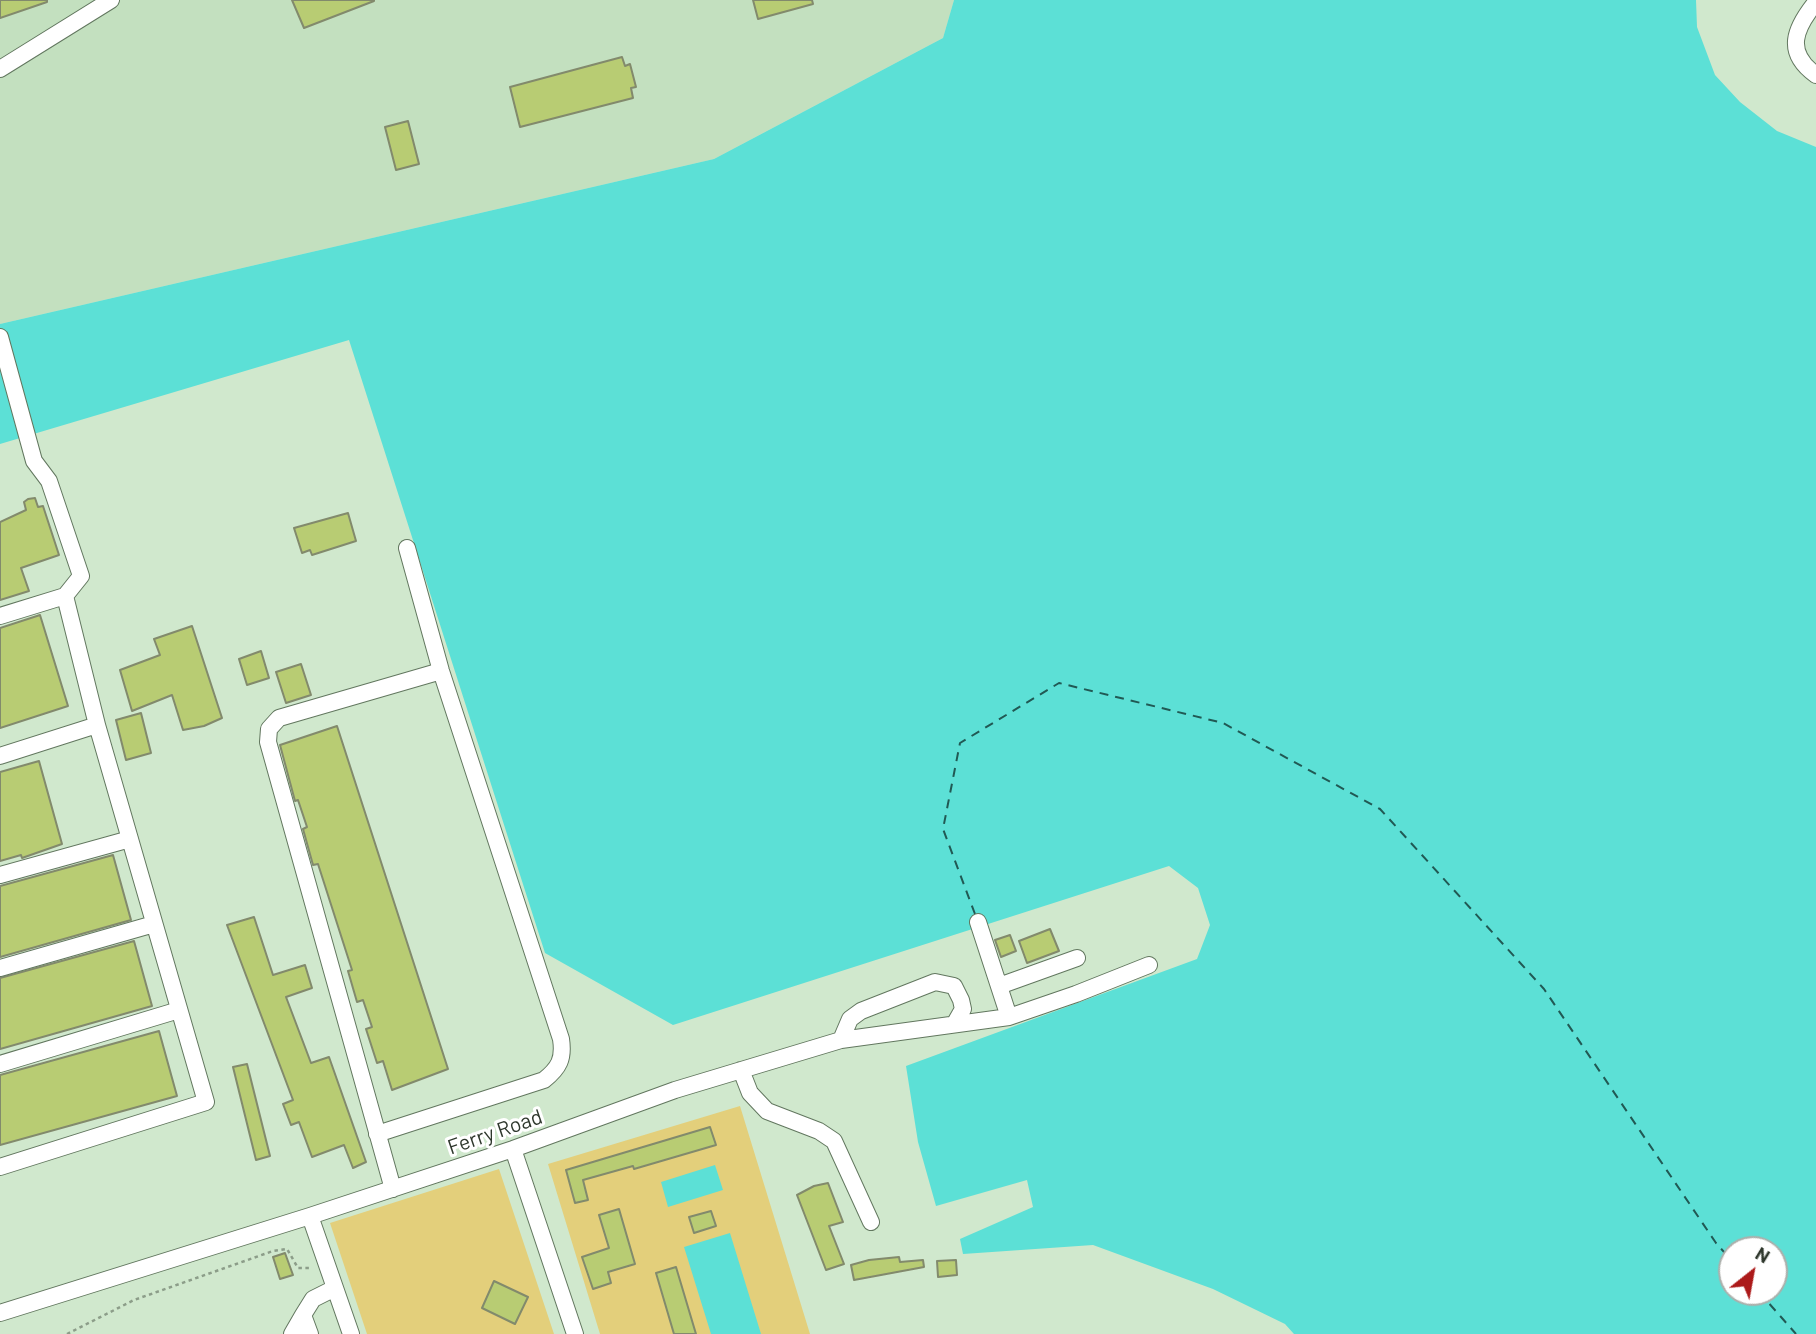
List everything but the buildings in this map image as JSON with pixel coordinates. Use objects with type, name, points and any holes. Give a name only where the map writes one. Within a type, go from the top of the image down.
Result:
[{"type":"street","points":[[0,69],[111,0]]},
{"type":"street","points":[[1816,2],[1804,16],[1796,33],[1796,51],[1803,66],[1816,75]]},
{"type":"street","points":[[0,337],[34,461],[49,481],[80,576],[65,596],[0,616]]},
{"type":"street","points":[[377,1134],[544,1080],[556,1070],[563,1055],[561,1040],[440,671],[407,548]]},
{"type":"street","points":[[0,1167],[206,1102],[97,725],[65,596]]},
{"type":"street","points":[[393,1189],[268,743],[269,729],[279,718],[440,671]]},
{"type":"street","points":[[0,756],[97,725]]},
{"type":"street","points":[[0,875],[130,839]]},
{"type":"street","points":[[978,922],[1009,1017]]},
{"type":"street","points":[[0,968],[154,924]]},
{"type":"street","points":[[999,986],[1077,958]]},
{"type":"street","name":"Ferry Road","points":[[0,1313],[393,1189],[675,1090],[741,1070],[841,1040],[1009,1017],[1149,965]]},
{"type":"street","points":[[841,1040],[850,1019],[861,1011],[935,982],[954,986],[958,992],[963,1009],[955,1023]]},
{"type":"street","points":[[0,1064],[179,1010]]},
{"type":"street","points":[[741,1070],[750,1093],[767,1111],[834,1141],[871,1222]]},
{"type":"street","points":[[513,1149],[575,1334]]},
{"type":"street","points":[[310,1216],[351,1334]]},
{"type":"street","points":[[292,1334],[313,1299],[335,1288]]},
{"type":"street","points":[[303,1315],[310,1334]]},
{"type":"path","points":[[67,1334],[134,1300],[273,1251],[287,1249],[298,1268],[309,1269],[327,1263]]},
{"type":"shaded area","points":[[0,0],[954,0],[943,38],[714,159],[0,324]]},
{"type":"shaded area","points":[[740,1106],[810,1334],[600,1334],[548,1164]]},
{"type":"shaded area","points":[[499,1169],[554,1334],[367,1334],[330,1223]]},
{"type":"water","points":[[954,0],[1696,0],[1697,27],[1715,75],[1740,102],[1777,131],[1816,147],[1816,1334],[1294,1334],[1285,1324],[1213,1289],[1093,1245],[963,1254],[960,1239],[1033,1207],[1027,1180],[936,1206],[918,1142],[906,1066],[1197,959],[1210,925],[1198,888],[1169,866],[673,1025],[545,953],[349,340],[0,444],[0,324],[714,159],[943,38]]},
{"type":"water","points":[[715,1165],[723,1190],[668,1207],[661,1182]]},
{"type":"water","points":[[730,1233],[761,1334],[711,1334],[684,1247]]},
{"type":"ferry route","points":[[975,914],[943,829],[960,743],[1059,683],[1223,723],[1380,809],[1544,989],[1718,1245]]},
{"type":"ferry route","points":[[1771,1306],[1796,1334]]}]
